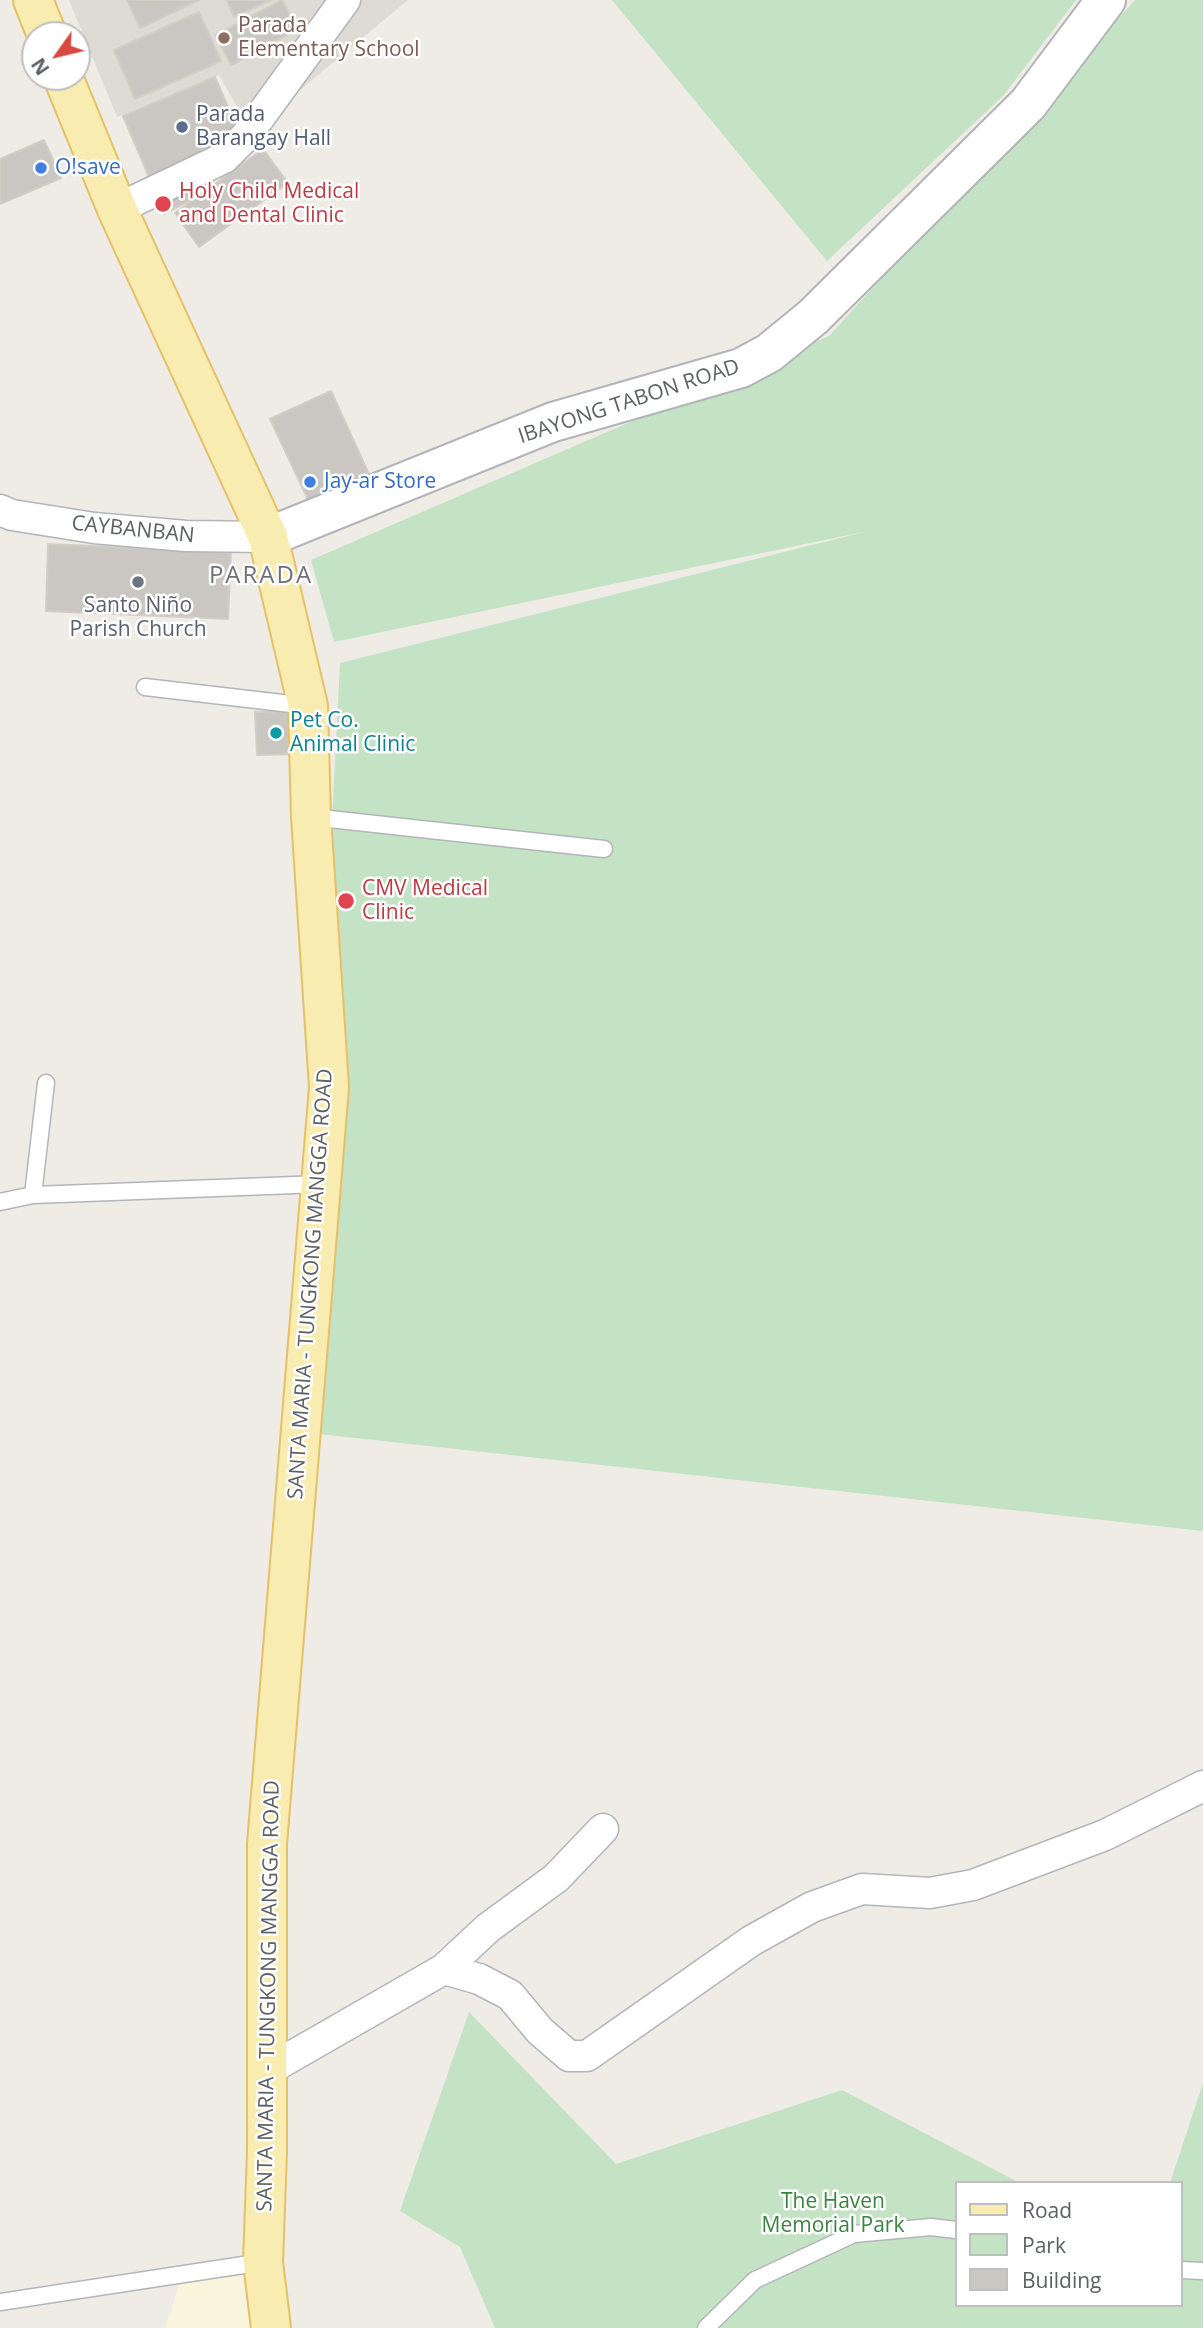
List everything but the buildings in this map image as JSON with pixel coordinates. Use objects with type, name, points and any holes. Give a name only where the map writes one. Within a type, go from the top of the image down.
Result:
[{"type":"main road","points":[[33,0],[41,21]]},
{"type":"main road","name":"SANTA MARIA - TUNGKONG MANGGA ROAD","points":[[69,91],[117,209],[268,537],[308,706],[311,817],[329,1087],[267,1844],[268,2070],[263,2262],[271,2328]]},
{"type":"street","points":[[117,209],[224,158],[246,136],[345,0]]},
{"type":"street","name":"IBAYONG TABON ROAD","points":[[268,537],[553,422],[741,368],[769,352],[813,317],[1028,104],[1106,0]]},
{"type":"street","name":"CAYBANBAN","points":[[0,510],[12,515],[94,528],[186,536],[268,537]]},
{"type":"street","points":[[444,1969],[479,1979],[510,1995],[540,2031],[569,2056],[587,2056],[751,1941],[812,1907],[862,1889],[930,1892],[974,1885],[1105,1835],[1203,1786]]},
{"type":"street","points":[[268,2070],[444,1969],[488,1928],[555,1878],[603,1829]]},
{"type":"lane","points":[[145,687],[308,706]]},
{"type":"lane","points":[[311,817],[604,849]]},
{"type":"lane","points":[[33,1195],[46,1083]]},
{"type":"lane","points":[[0,1202],[33,1195],[321,1184]]},
{"type":"lane","points":[[706,2328],[755,2280],[854,2234],[931,2227],[954,2230]]},
{"type":"lane","points":[[0,2302],[263,2262]]},
{"type":"lane","points":[[1182,2270],[1203,2271]]},
{"type":"shaded area","name":"Parada Elementary School","points":[[69,0],[408,0],[251,131],[219,75],[117,117],[91,54],[91,21],[78,21]]},
{"type":"shaded area","points":[[248,2270],[251,2328],[165,2328],[179,2285]]},
{"type":"green space","points":[[612,0],[1076,0],[1003,96],[827,261]]},
{"type":"green space","points":[[1135,0],[1203,0],[1203,1531],[301,1432],[340,663],[868,531],[334,642],[311,560],[829,336]]},
{"type":"green space","name":"The Haven Memorial Park","points":[[469,2012],[616,2164],[842,2090],[1016,2181],[954,2181],[954,2307],[1182,2307],[1182,2181],[1171,2181],[1203,2083],[1203,2328],[495,2328],[460,2247],[400,2211]]},
{"type":"place","name":"Parada Elementary School","points":[[224,38]]},
{"type":"place","name":"Parada Barangay Hall","points":[[182,127]]},
{"type":"place","name":"O!save","points":[[41,168]]},
{"type":"place","name":"Holy Child Medical and Dental Clinic","points":[[163,204]]},
{"type":"place","name":"Jay-ar Store","points":[[310,482]]},
{"type":"place","name":"Santo Niño Parish Church","points":[[138,582]]},
{"type":"place","name":"Pet Co. Animal Clinic","points":[[276,733]]},
{"type":"place","name":"CMV Medical Clinic","points":[[346,901]]},
{"type":"district","name":"PARADA","points":[[261,576]]}]
